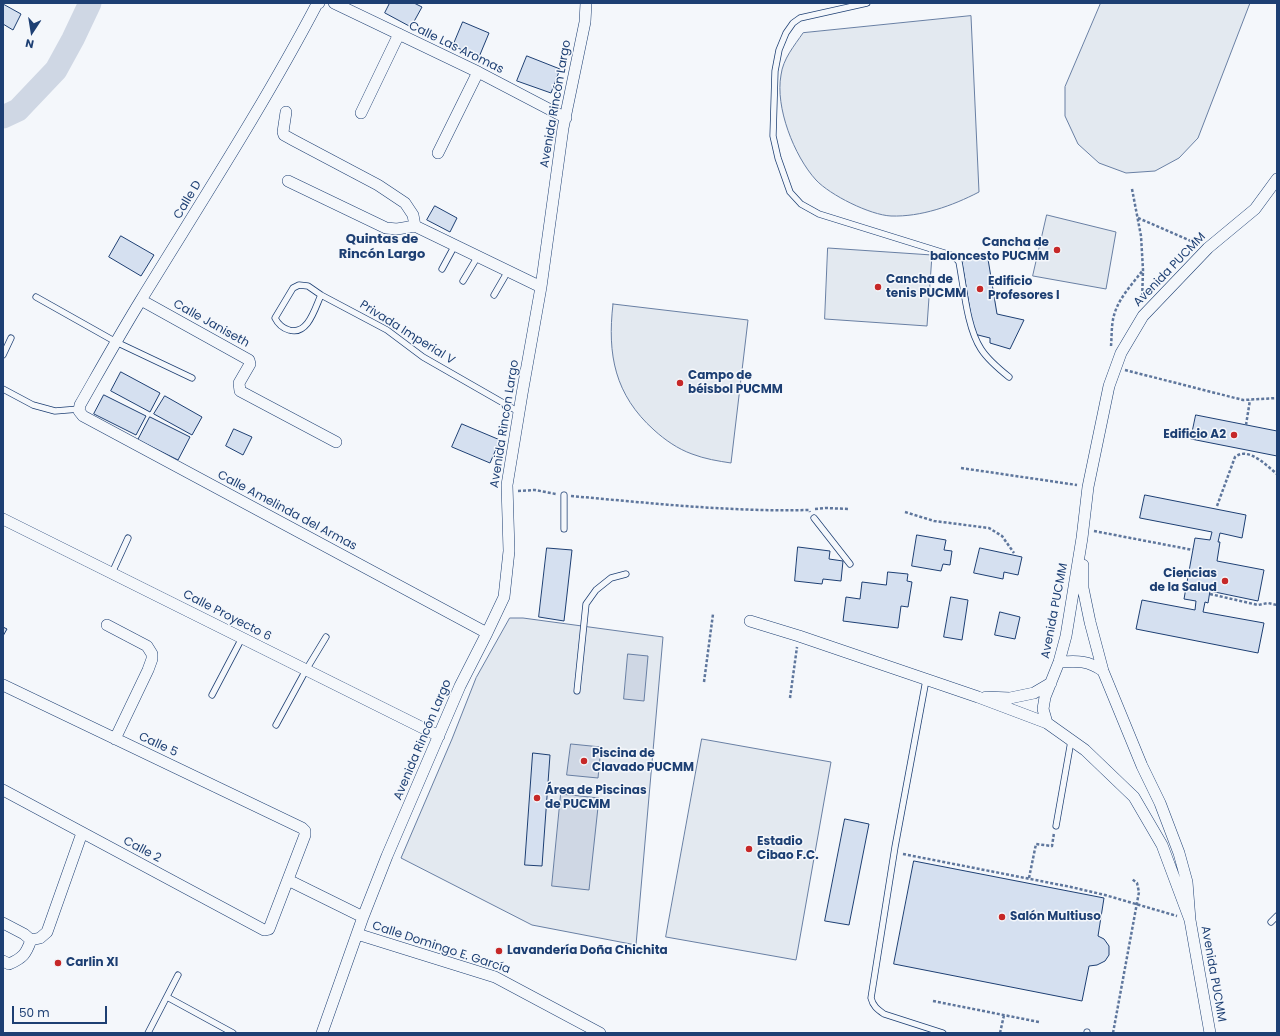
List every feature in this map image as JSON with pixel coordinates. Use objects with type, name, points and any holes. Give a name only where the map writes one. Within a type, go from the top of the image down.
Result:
[{"type":"street","name":"Calle D","points":[[79,408],[141,300],[189,225],[292,52],[318,3]]},
{"type":"street","name":"Calle Las Aromas","points":[[334,3],[478,72],[566,118]]},
{"type":"street","name":"Avenida Rincón Largo","points":[[322,1033],[363,917],[387,856],[460,686],[504,597],[509,551],[507,492],[519,412],[541,287],[563,128],[585,22],[586,3]]},
{"type":"street","points":[[361,113],[399,34]]},
{"type":"street","points":[[438,153],[478,72]]},
{"type":"street","points":[[286,112],[283,132],[284,135],[378,186],[405,204],[413,215],[415,226]]},
{"type":"street","name":"Avenida PUCMM","points":[[1190,920],[1162,845],[1134,797],[1085,750],[1047,723],[1043,709],[1044,697],[1060,662],[1066,636],[1083,534],[1088,487],[1109,386],[1121,353],[1143,316],[1208,248],[1255,209],[1277,179]]},
{"type":"street","points":[[288,181],[386,228],[398,229],[415,226],[541,287]]},
{"type":"street","name":"Calle Janiseth","points":[[141,300],[249,360],[250,364],[239,383],[240,392],[336,442]]},
{"type":"street","name":"Calle Amelinda del Armas","points":[[79,408],[79,411],[83,416],[487,633]]},
{"type":"street","name":"Calle Proyecto 6","points":[[3,519],[439,736]]},
{"type":"street","name":"Avenida PUCMM","points":[[1083,534],[1083,588],[1103,671],[1142,766],[1160,803],[1179,853],[1187,882],[1190,920],[1210,1033]]},
{"type":"street","points":[[750,621],[799,636],[978,697],[1047,723]]},
{"type":"street","points":[[107,625],[147,646],[152,654],[152,659],[148,670],[115,739]]},
{"type":"street","points":[[1060,662],[1082,661],[1096,666],[1103,671]]},
{"type":"street","points":[[978,697],[1010,698],[1034,693],[1050,683]]},
{"type":"street","name":"Calle 5","points":[[3,685],[302,828],[305,831],[305,835],[288,880]]},
{"type":"street","name":"Calle 2","points":[[3,790],[264,930],[269,928],[288,880]]},
{"type":"street","points":[[31,940],[40,938],[47,932],[82,833]]},
{"type":"street","points":[[288,880],[363,917]]},
{"type":"street","points":[[3,923],[24,934],[31,940]]},
{"type":"street","name":"Calle Domingo E. García","points":[[357,934],[495,977],[600,1033]]},
{"type":"street","points":[[3,961],[9,964],[20,959],[27,950],[31,940]]},
{"type":"lane","points":[[867,3],[800,18],[786,33],[779,50],[775,71],[773,136],[778,158],[790,192],[801,204],[819,214],[954,256],[959,262],[968,313],[976,342],[988,358],[1009,378]]},
{"type":"lane","points":[[442,269],[455,245]]},
{"type":"lane","points":[[463,281],[478,256]]},
{"type":"lane","points":[[494,295],[508,271]]},
{"type":"lane","name":"Privada Imperial V","points":[[321,295],[306,326],[300,330],[294,331],[284,328],[280,326],[275,318],[293,288],[299,285],[308,286],[321,295],[387,330],[423,357],[519,412]]},
{"type":"lane","points":[[36,297],[116,342],[192,378]]},
{"type":"lane","points":[[3,355],[11,338]]},
{"type":"lane","points":[[3,389],[32,404],[55,411],[79,408]]},
{"type":"lane","points":[[564,495],[564,529]]},
{"type":"lane","points":[[814,518],[850,564]]},
{"type":"lane","points":[[112,573],[128,538]]},
{"type":"lane","points":[[577,691],[586,604],[596,590],[611,578],[626,574]]},
{"type":"lane","points":[[276,725],[326,637]]},
{"type":"lane","points":[[212,695],[242,638]]},
{"type":"lane","points":[[926,680],[894,852],[871,998],[873,1004],[884,1014],[944,1033]]},
{"type":"lane","points":[[1056,826],[1071,741]]},
{"type":"lane","points":[[1271,922],[1277,916]]},
{"type":"lane","points":[[148,1033],[178,975]]},
{"type":"lane","points":[[166,998],[233,1033]]},
{"type":"path","points":[[1132,189],[1141,236],[1143,316]]},
{"type":"path","points":[[1138,218],[1200,244]]},
{"type":"path","points":[[1111,353],[1113,324],[1116,309],[1118,304],[1143,270]]},
{"type":"path","points":[[1116,367],[1227,396],[1250,400],[1277,398]]},
{"type":"path","points":[[1246,425],[1250,400]]},
{"type":"path","points":[[1217,506],[1233,461],[1237,455],[1247,453],[1260,460],[1277,474]]},
{"type":"path","points":[[961,468],[1079,486]]},
{"type":"path","points":[[507,492],[535,490],[564,495],[654,504],[780,511],[826,508],[849,510]]},
{"type":"path","points":[[809,510],[814,518]]},
{"type":"path","points":[[905,512],[934,521],[988,528],[1002,536],[1014,553]]},
{"type":"path","points":[[1083,534],[1193,550]]},
{"type":"path","points":[[1210,594],[1258,605],[1268,603],[1277,605]]},
{"type":"path","points":[[704,682],[712,614]]},
{"type":"path","points":[[790,698],[799,636]]},
{"type":"path","points":[[1029,878],[1036,844],[1052,846],[1056,826]]},
{"type":"path","points":[[894,852],[1029,878],[1105,895],[1190,920]]},
{"type":"path","points":[[1114,1033],[1139,888],[1137,883],[1132,879]]},
{"type":"path","points":[[933,1001],[1039,1022]]},
{"type":"path","points":[[1000,1033],[1004,1015]]},
{"type":"shaded area","points":[[1101,3],[1250,3],[1198,138],[1179,158],[1155,171],[1126,173],[1099,163],[1078,144],[1065,116],[1065,87]]},
{"type":"shaded area","points":[[971,16],[979,192],[958,202],[925,213],[891,216],[882,215],[862,208],[840,198],[822,186],[800,158],[788,130],[781,102],[780,88],[782,69],[789,53],[803,33]]},
{"type":"shaded area","points":[[1047,215],[1116,232],[1106,289],[1033,276]]},
{"type":"shaded area","name":"Cancha de tenis PUCMM","points":[[828,248],[932,255],[927,326],[825,319]]},
{"type":"shaded area","name":"Campo de béisbol PUCMM","points":[[613,304],[748,320],[731,463],[702,457],[677,447],[654,430],[630,403],[622,388],[613,357],[611,323]]},
{"type":"shaded area","name":"Área de Piscinas de PUCMM","points":[[510,618],[523,618],[663,637],[636,945],[532,925],[401,858],[452,739],[476,678]]},
{"type":"shaded area","points":[[628,654],[648,656],[644,701],[624,699]]},
{"type":"shaded area","name":"Estadio Cibao F.C.","points":[[702,739],[831,762],[796,960],[666,937]]},
{"type":"shaded area","name":"Piscina de Clavado PUCMM","points":[[571,744],[601,747],[598,778],[567,775]]},
{"type":"shaded area","points":[[561,794],[599,798],[589,890],[552,886]]},
{"type":"building","points":[[390,3],[414,3],[422,7],[411,27],[385,13]]},
{"type":"building","points":[[3,4],[21,14],[13,30],[3,24]]},
{"type":"building","points":[[463,22],[489,33],[479,57],[453,46]]},
{"type":"building","points":[[527,56],[560,69],[551,93],[517,81]]},
{"type":"building","points":[[435,206],[457,218],[450,232],[427,220]]},
{"type":"building","points":[[121,236],[154,255],[141,276],[109,257]]},
{"type":"building","name":"Edificio Profesores I","points":[[968,256],[988,259],[997,314],[1024,320],[1010,349],[990,343],[990,338],[974,334],[962,263]]},
{"type":"building","points":[[121,372],[160,393],[150,412],[111,391]]},
{"type":"building","points":[[104,395],[146,416],[136,435],[94,414]]},
{"type":"building","points":[[165,396],[202,417],[192,435],[154,414]]},
{"type":"building","name":"Edificio A2","points":[[1196,415],[1277,431],[1277,456],[1191,439]]},
{"type":"building","points":[[150,417],[190,437],[178,460],[138,440]]},
{"type":"building","points":[[462,424],[500,440],[490,463],[452,447]]},
{"type":"building","points":[[234,429],[252,437],[243,455],[226,446]]},
{"type":"building","name":"Ciencias de la Salud","points":[[1145,495],[1246,515],[1242,538],[1220,533],[1217,561],[1264,570],[1258,601],[1210,591],[1208,603],[1205,602],[1203,612],[1264,623],[1258,653],[1136,629],[1142,600],[1195,610],[1196,601],[1184,599],[1195,538],[1210,540],[1212,532],[1140,518]]},
{"type":"building","points":[[917,535],[946,540],[944,550],[952,551],[950,565],[943,564],[941,571],[912,566]]},
{"type":"building","points":[[798,547],[830,551],[829,559],[843,561],[841,581],[823,579],[822,584],[795,581]]},
{"type":"building","points":[[547,548],[572,550],[564,621],[539,617]]},
{"type":"building","points":[[980,548],[1022,557],[1018,575],[1004,572],[1003,579],[974,573]]},
{"type":"building","points":[[888,572],[908,574],[907,581],[912,582],[908,607],[901,606],[898,628],[843,621],[846,597],[860,599],[862,582],[886,585]]},
{"type":"building","points":[[951,597],[968,600],[962,640],[944,637]]},
{"type":"building","points":[[1000,612],[1020,617],[1015,639],[995,635]]},
{"type":"building","points":[[3,627],[7,629],[3,636]]},
{"type":"building","points":[[533,753],[550,755],[542,866],[525,865]]},
{"type":"building","points":[[845,819],[869,824],[849,925],[825,921]]},
{"type":"building","name":"Salón Multiuso","points":[[914,861],[1104,898],[1098,936],[1104,939],[1109,946],[1109,955],[1105,961],[1097,965],[1089,966],[1082,1001],[894,964]]},
{"type":"waterway","points":[[3,117],[18,110],[56,70],[90,3]]},
{"type":"place","name":"Cancha de baloncesto PUCMM","points":[[1057,250]]},
{"type":"place","name":"Cancha de tenis PUCMM","points":[[878,287]]},
{"type":"place","name":"Edificio Profesores I","points":[[980,289]]},
{"type":"place","name":"Campo de béisbol PUCMM","points":[[680,383]]},
{"type":"place","name":"Edificio A2","points":[[1234,435]]},
{"type":"place","name":"Ciencias de la Salud","points":[[1225,581]]},
{"type":"place","name":"Piscina de Clavado PUCMM","points":[[584,761]]},
{"type":"place","name":"Área de Piscinas de PUCMM","points":[[537,798]]},
{"type":"place","name":"Estadio Cibao F.C.","points":[[749,849]]},
{"type":"place","name":"Salón Multiuso","points":[[1002,917]]},
{"type":"place","name":"Lavandería Doña Chichita","points":[[499,951]]},
{"type":"place","name":"Carlin XI","points":[[58,963]]},
{"type":"district","name":"Quintas de Rincón Largo","points":[[382,248]]}]
